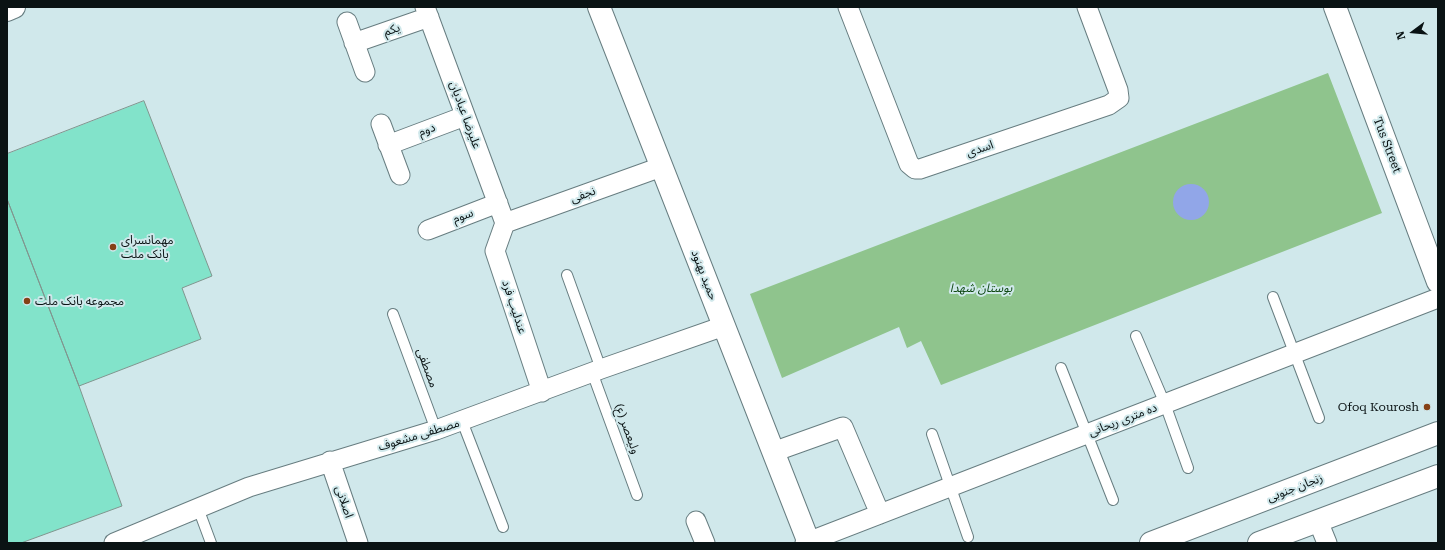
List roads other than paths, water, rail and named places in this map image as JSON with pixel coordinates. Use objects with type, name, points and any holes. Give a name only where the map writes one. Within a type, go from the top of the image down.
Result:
[{"type":"street","points":[[7,10],[14,7]]},
{"type":"street","name":"حمید بهنود","points":[[599,7],[808,543]]},
{"type":"street","name":"اسدی","points":[[848,7],[910,164],[920,169],[1109,105],[1119,98],[1118,90],[1087,7]]},
{"type":"street","name":"Tus Street","points":[[1335,7],[1438,282]]},
{"type":"street","name":"یکم","points":[[354,43],[427,12]]},
{"type":"street","name":"علیرضا عبادیان","points":[[427,12],[505,223]]},
{"type":"street","points":[[347,22],[365,72]]},
{"type":"street","name":"دوم","points":[[388,145],[466,116]]},
{"type":"street","points":[[381,124],[400,174]]},
{"type":"street","name":"نجفی","points":[[505,223],[661,167]]},
{"type":"street","name":"سوم","points":[[428,230],[498,203]]},
{"type":"street","name":"عندلیب فرد","points":[[505,223],[495,251],[542,392]]},
{"type":"street","name":"ده متری ریحانی","points":[[808,543],[1438,298]]},
{"type":"street","name":"مصطفی مشعوف","points":[[114,543],[249,487],[330,461],[436,430],[724,326]]},
{"type":"street","points":[[773,452],[843,427],[880,514]]},
{"type":"street","name":"زنجان جنوبی","points":[[1152,543],[1438,433]]},
{"type":"street","name":"اصلانی","points":[[330,461],[358,543]]},
{"type":"street","points":[[1259,543],[1437,479]]},
{"type":"street","points":[[696,521],[705,543]]},
{"type":"street","points":[[1318,521],[1327,543]]},
{"type":"lane","name":"ولیعصر (ع)","points":[[567,275],[596,371],[637,495]]},
{"type":"lane","points":[[1273,297],[1319,418]]},
{"type":"lane","name":"مصطفی","points":[[393,314],[436,430]]},
{"type":"lane","points":[[1136,336],[1165,404],[1188,468]]},
{"type":"lane","points":[[1061,368],[1113,500]]},
{"type":"lane","points":[[462,421],[502,528]]},
{"type":"lane","points":[[932,434],[968,537]]},
{"type":"lane","points":[[198,508],[211,543]]},
{"type":"water","points":[[1195,184],[1204,189],[1208,195],[1208,209],[1204,215],[1195,220],[1187,220],[1178,215],[1174,209],[1173,198],[1178,189],[1184,185]]},
{"type":"place","name":"مهمانسرای بانک ملت","points":[[113,247]]},
{"type":"place","name":"مجموعه بانک ملت","points":[[27,301]]},
{"type":"place","name":"Ofoq Kourosh","points":[[1427,407]]},
{"type":"park label","name":"بوستان شهدا","points":[[981,288]]}]
